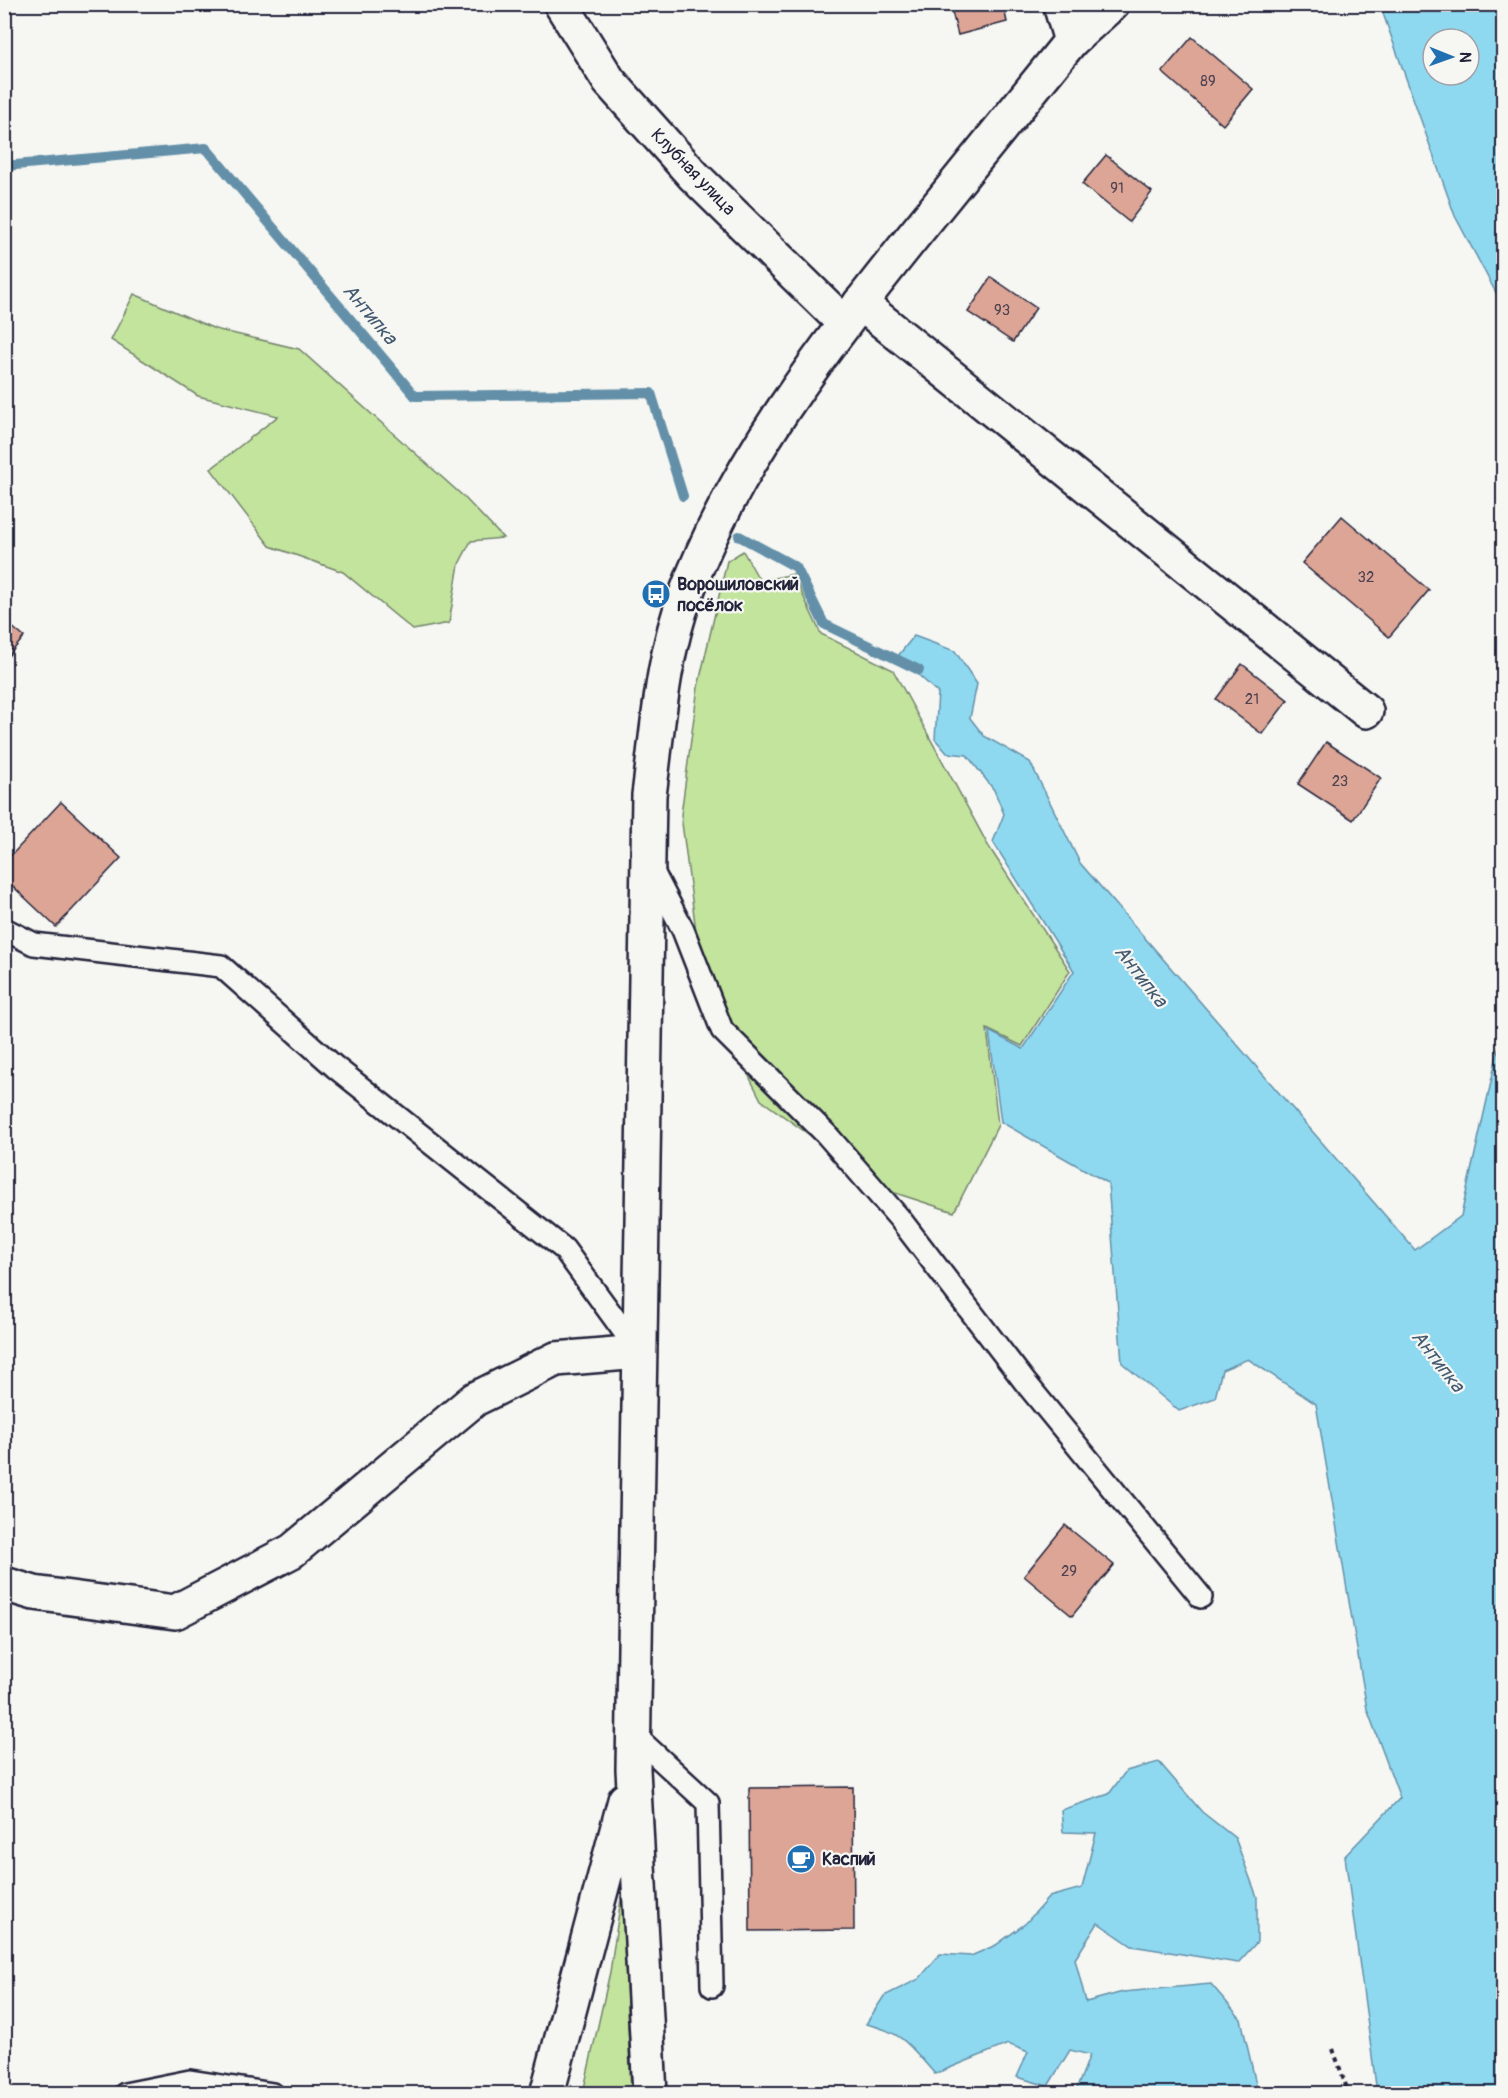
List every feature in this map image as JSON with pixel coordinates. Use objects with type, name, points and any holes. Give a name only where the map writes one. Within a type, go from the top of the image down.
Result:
[{"type":"main road","name":"Клубная улица","points":[[561,4],[609,81],[694,176],[852,313],[1366,711]]},
{"type":"main road","points":[[1060,4],[1071,41]]},
{"type":"main road","points":[[650,2094],[633,1734],[647,861],[652,771],[669,653],[685,596],[718,519],[780,413],[852,313],[1071,41],[1112,4]]},
{"type":"main road","points":[[4,1584],[33,1593],[175,1612],[292,1551],[475,1399],[556,1359],[639,1352]]},
{"type":"main road","points":[[548,2094],[633,1769]]},
{"type":"lane","points":[[647,861],[683,930],[722,1030],[827,1135],[900,1219],[1025,1382],[1201,1597]]},
{"type":"lane","points":[[4,929],[34,944],[221,966],[335,1067],[564,1249],[639,1352]]},
{"type":"lane","points":[[633,1734],[708,1803],[712,1986]]},
{"type":"lane","points":[[125,2094],[189,2081],[273,2094]]},
{"type":"path","points":[[1333,2049],[1349,2094]]},
{"type":"green space","points":[[134,294],[215,329],[299,349],[464,497],[503,538],[471,541],[459,564],[449,623],[413,630],[343,572],[270,546],[211,469],[278,416],[198,396],[111,340]]},
{"type":"green space","points":[[743,551],[760,581],[793,574],[821,634],[893,670],[989,847],[1070,971],[1022,1046],[987,1029],[998,1125],[954,1212],[886,1190],[761,1100],[703,985],[681,815],[698,687],[727,561]]},
{"type":"green space","points":[[622,1892],[631,2093],[583,2093],[610,1972]]},
{"type":"water","points":[[1380,5],[1503,5],[1503,306],[1455,216]]},
{"type":"water","points":[[914,636],[955,651],[977,684],[970,718],[984,736],[1030,762],[1080,863],[1415,1250],[1461,1216],[1500,1042],[1504,1051],[1503,2093],[1377,2093],[1345,1856],[1400,1798],[1367,1709],[1316,1404],[1248,1359],[1222,1370],[1215,1398],[1179,1411],[1122,1363],[1108,1183],[1001,1122],[989,1031],[1023,1049],[1074,971],[993,842],[1004,814],[994,790],[967,755],[947,753],[935,739],[938,693],[898,656]]},
{"type":"water","points":[[1159,1762],[1202,1812],[1235,1838],[1257,1897],[1257,1942],[1238,1963],[1132,1946],[1098,1923],[1075,1959],[1086,2002],[1123,1992],[1211,1984],[1241,2019],[1258,2093],[1075,2093],[1090,2055],[1070,2050],[1048,2086],[1017,2077],[1028,2052],[1008,2044],[935,2074],[898,2036],[866,2024],[884,1996],[919,1979],[940,1954],[971,1956],[996,1945],[1026,1923],[1049,1897],[1082,1888],[1096,1833],[1063,1832],[1061,1810],[1109,1794],[1126,1771]]},
{"type":"building","points":[[950,4],[1003,4],[1007,22],[958,35]]},
{"type":"building","points":[[1192,37],[1253,89],[1223,125],[1162,72]]},
{"type":"building","points":[[1106,155],[1152,192],[1129,222],[1082,184]]},
{"type":"building","points":[[991,277],[1036,308],[1013,342],[968,312]]},
{"type":"building","points":[[1342,516],[1429,590],[1389,637],[1302,563]]},
{"type":"building","points":[[4,620],[24,637],[4,661]]},
{"type":"building","points":[[1242,664],[1288,700],[1262,734],[1216,699]]},
{"type":"building","points":[[1326,742],[1381,778],[1353,820],[1298,784]]},
{"type":"building","points":[[61,802],[121,858],[56,927],[4,878],[4,863]]},
{"type":"building","points":[[1065,1525],[1114,1565],[1072,1616],[1024,1576]]},
{"type":"building","name":"Каспий","points":[[853,1787],[854,1930],[750,1931],[749,1788]]},
{"type":"waterway","name":"Антипка","points":[[4,166],[206,148],[415,396],[651,393],[683,496]]},
{"type":"waterway","name":"Антипка","points":[[739,536],[796,567],[824,624],[919,670]]},
{"type":"place","name":"Ворошиловский посёлок","points":[[656,594]]},
{"type":"place","name":"Каспий","points":[[801,1859]]}]
